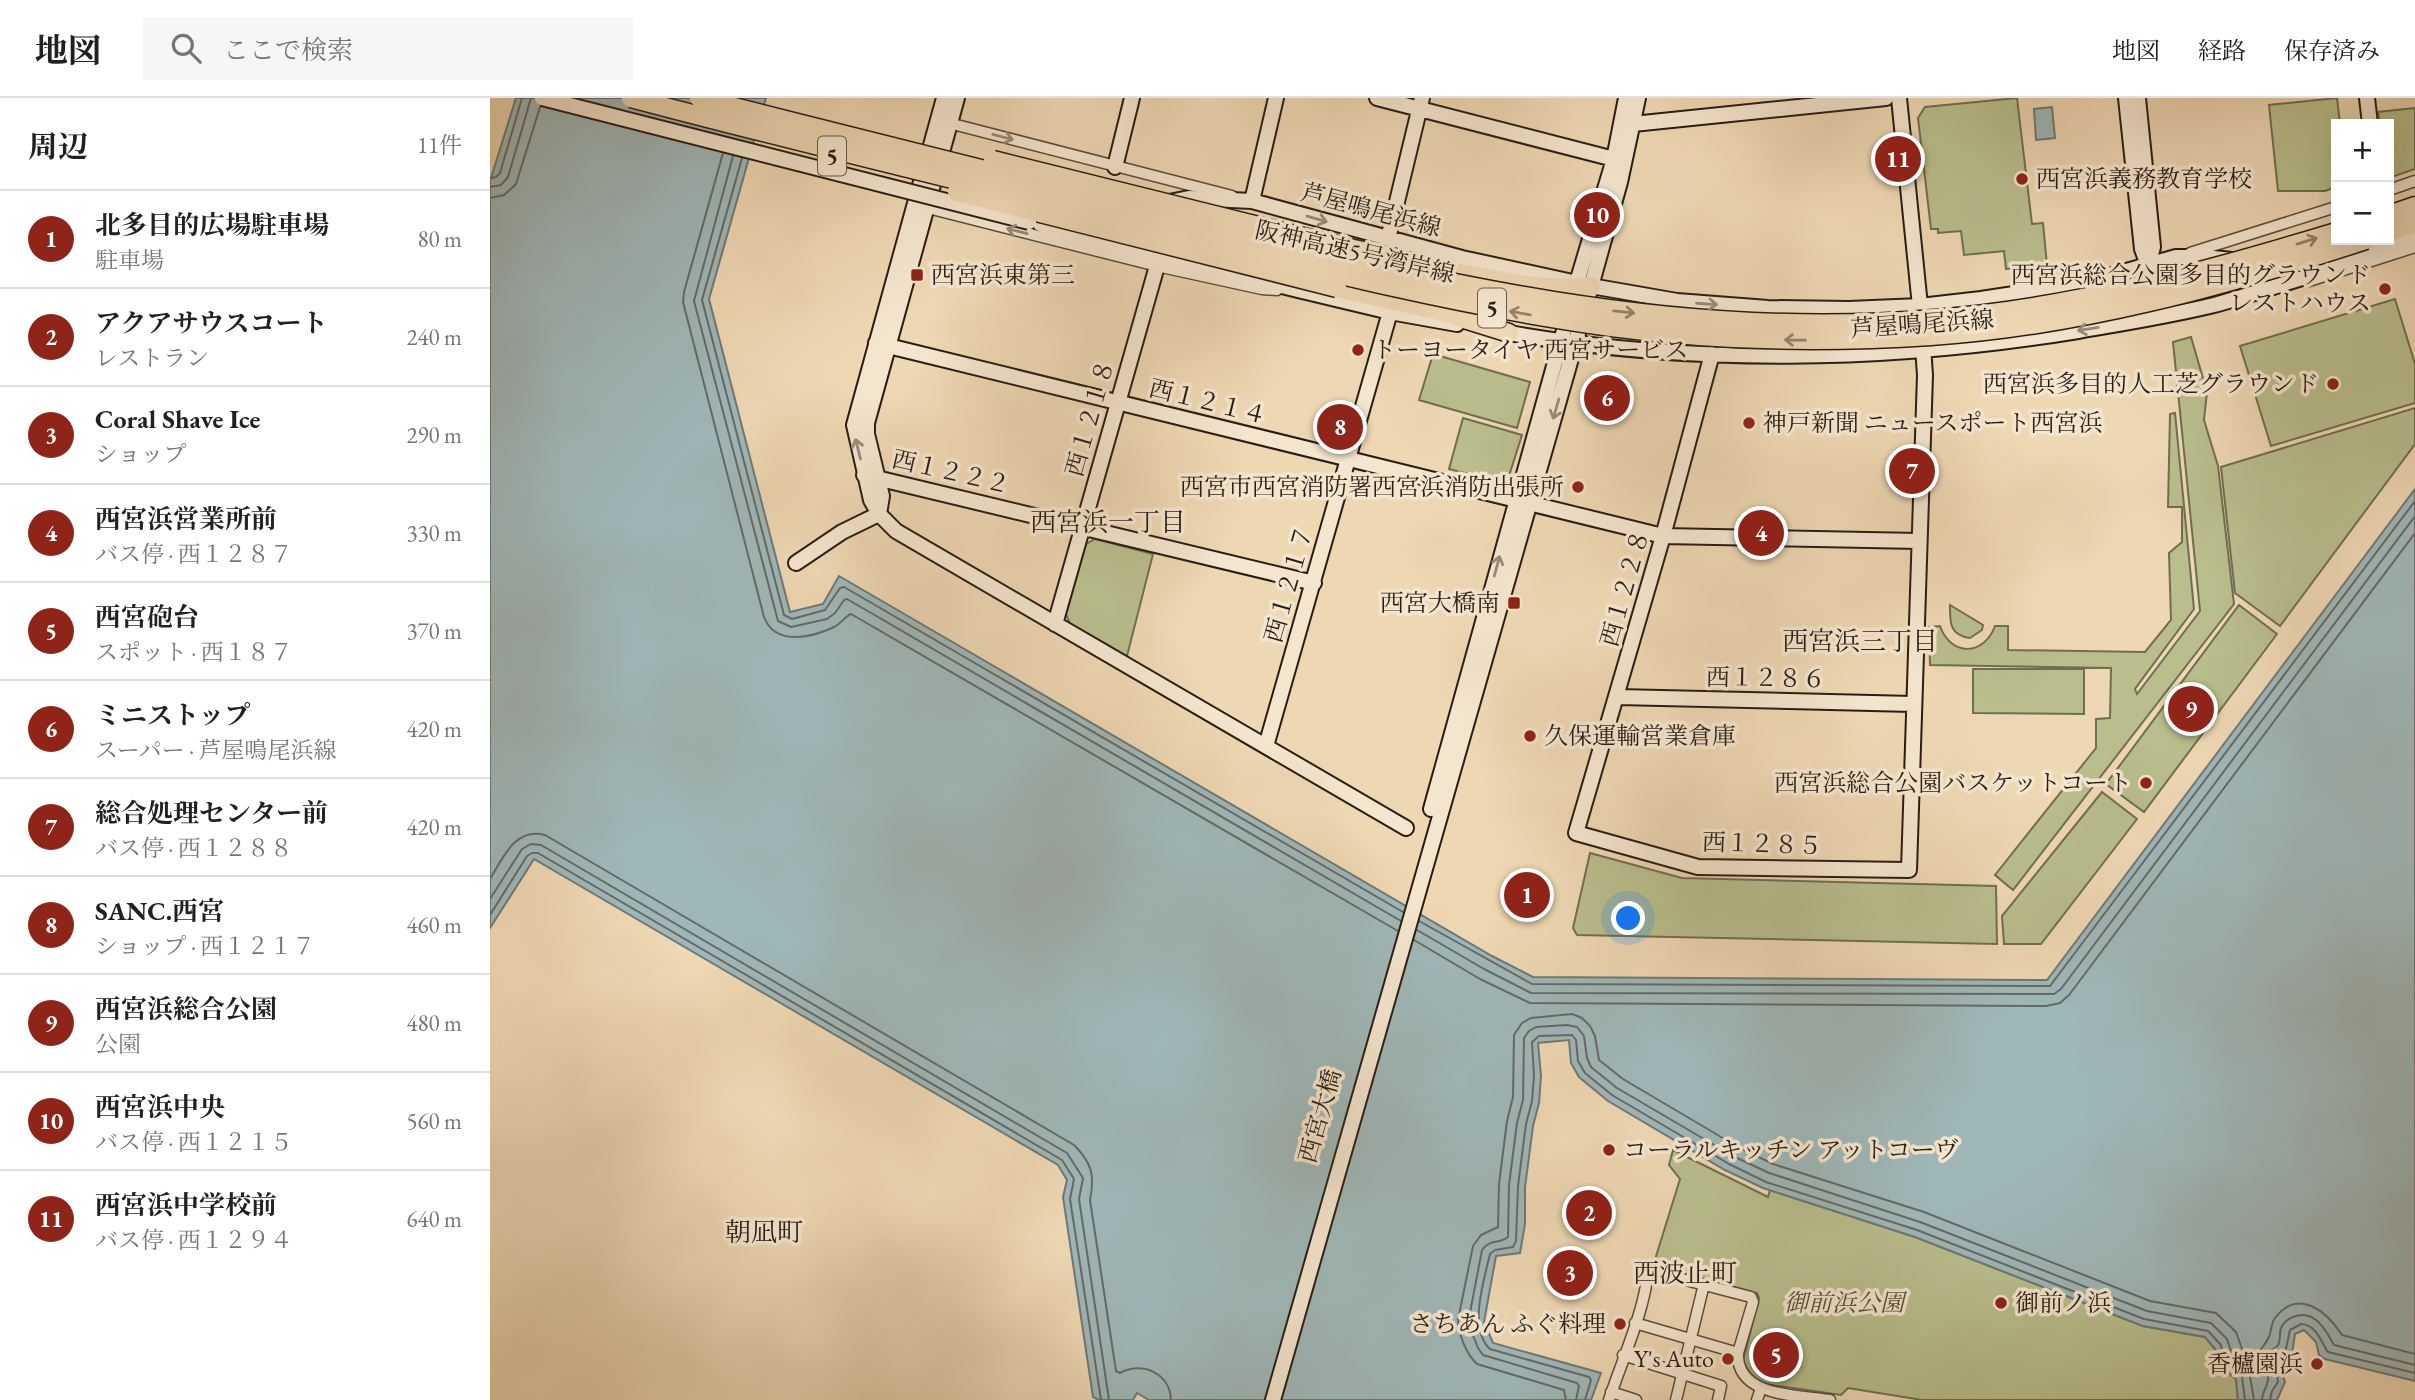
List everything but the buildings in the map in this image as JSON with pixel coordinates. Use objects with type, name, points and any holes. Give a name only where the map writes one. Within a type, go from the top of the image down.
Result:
[{"type":"highway","name":"阪神高速5号湾岸線","points":[[699,98],[1414,275],[1578,306],[1689,319],[1825,324],[1934,319],[1996,312],[2127,290],[2205,271],[2331,233]]},
{"type":"highway","name":"阪神高速5号湾岸線","points":[[635,99],[1409,291],[1542,317],[1689,335],[1750,339],[1850,340],[1996,330],[2130,306],[2370,246]]},
{"type":"highway","name":"5","points":[[635,99],[1023,210],[1435,310],[1509,333]]},
{"type":"highway","name":"5","points":[[800,124],[925,146],[1017,166],[1323,242],[1511,282],[1536,287],[1581,286]]},
{"type":"highway","points":[[2394,213],[2415,206]]},
{"type":"highway","points":[[2394,230],[2415,223]]},
{"type":"street","name":"芦屋鳴尾浜線","points":[[542,98],[1034,223],[1102,243],[1390,312],[1509,333],[1627,349],[1712,354],[1815,354],[1923,350],[2045,336],[2155,318],[2250,294],[2350,262],[2370,246]]},
{"type":"street","points":[[943,98],[943,122]]},
{"type":"street","points":[[957,98],[943,122],[882,344],[853,425],[871,500],[879,514],[896,531],[1406,828]]},
{"type":"street","points":[[1115,167],[1132,98]]},
{"type":"street","points":[[943,122],[1252,201],[1276,98]]},
{"type":"street","points":[[1377,98],[1420,103],[1614,159]]},
{"type":"street","points":[[1426,846],[1568,342],[1614,159],[1626,98]]},
{"type":"street","points":[[1581,286],[1639,98]]},
{"type":"street","points":[[1633,124],[1886,98]]},
{"type":"street","points":[[1899,98],[1920,306],[1924,375],[1913,704]]},
{"type":"street","points":[[2126,98],[2142,249],[2148,265],[2155,318]]},
{"type":"street","points":[[2138,98],[2153,247],[2148,265]]},
{"type":"street","points":[[2367,98],[2369,119]]},
{"type":"street","points":[[1388,239],[1420,103]]},
{"type":"street","points":[[2394,188],[2415,181]]},
{"type":"street","name":"芦屋鳴尾浜線","points":[[1034,223],[1063,222],[1189,198],[1252,201],[1388,239],[1581,286],[1677,302],[1768,308],[1849,309],[1920,306],[1981,299],[2084,283],[2176,257],[2204,257],[2310,270],[2370,246]]},
{"type":"street","points":[[920,206],[1157,266],[1262,289],[1298,290]]},
{"type":"street","points":[[2176,257],[2331,209]]},
{"type":"street","points":[[2370,246],[2415,238]]},
{"type":"street","points":[[2250,294],[2283,290],[2415,247]]},
{"type":"street","name":"西１２１８","points":[[1055,624],[1157,266]]},
{"type":"street","name":"西１２１７","points":[[1265,746],[1390,312]]},
{"type":"street","points":[[879,514],[883,496],[867,434],[867,423],[882,344]]},
{"type":"street","name":"西１２１４","points":[[882,344],[1663,536],[1919,541]]},
{"type":"street","name":"西１２２８","points":[[1576,833],[1618,697],[1712,354]]},
{"type":"street","name":"西１２２２","points":[[864,475],[1314,583]]},
{"type":"street","points":[[796,563],[842,532],[879,514]]},
{"type":"street","name":"西１２８６","points":[[1618,697],[1913,704]]},
{"type":"street","name":"西１２８５","points":[[1576,833],[1698,867],[1909,870],[1913,704]]},
{"type":"street","name":"西宮大橋","points":[[1263,1400],[1426,846]]},
{"type":"street","name":"西宮大橋","points":[[1273,1400],[1426,846]]},
{"type":"street","points":[[1636,1400],[1610,1396],[1648,1279],[1647,1270],[1753,1298],[1738,1353],[1743,1375],[1761,1388],[1830,1400]]},
{"type":"street","points":[[1676,1400],[1704,1284]]},
{"type":"street","points":[[1635,1323],[1738,1353]]},
{"type":"street","points":[[1623,1355],[1721,1386],[1718,1400]]},
{"type":"street","points":[[1757,1400],[1761,1388]]},
{"type":"green space","points":[[2017,98],[2032,224],[2043,223],[2047,265],[2006,269],[2004,251],[1964,255],[1961,231],[1938,233],[1938,229],[1931,229],[1918,118],[1925,107]]},
{"type":"green space","points":[[2337,98],[2339,119],[2331,119],[2331,189],[2278,191],[2269,105]]},
{"type":"green space","points":[[2415,108],[2415,169],[2394,176],[2394,119],[2379,119],[2378,112]]},
{"type":"green space","name":"西宮浜多目的人工芝グラウンド","points":[[2395,299],[2415,364],[2415,403],[2271,446],[2240,346]]},
{"type":"green space","points":[[2191,337],[2207,392],[2204,420],[2218,466],[2234,604],[2013,890],[1995,875],[2096,748],[2096,719],[2110,718],[2111,668],[1930,665],[1929,627],[1940,626],[1945,636],[1959,648],[1976,647],[1990,636],[1995,626],[2008,626],[2008,650],[2145,652],[2171,620],[2169,553],[2182,542],[2182,507],[2168,507],[2170,414],[2175,413],[2194,609],[2135,689],[2137,694],[2200,611],[2173,342]]},
{"type":"green space","points":[[1433,354],[1530,382],[1517,428],[1419,400]]},
{"type":"green space","points":[[2415,408],[2415,444],[2280,626],[2235,593],[2221,467]]},
{"type":"green space","points":[[1463,418],[1522,435],[1509,476],[1499,482],[1449,469]]},
{"type":"green space","points":[[1095,539],[1153,554],[1127,656],[1070,624],[1066,614],[1086,544]]},
{"type":"green space","points":[[1950,605],[1983,625],[1982,630],[1970,638],[1954,631]]},
{"type":"green space","points":[[2239,605],[2277,634],[2144,812],[2106,784]]},
{"type":"green space","points":[[1973,669],[2084,669],[2084,714],[1973,713]]},
{"type":"green space","points":[[2102,792],[2137,819],[2041,944],[2004,944],[2002,916]]},
{"type":"green space","points":[[1590,853],[1682,878],[1996,886],[1997,944],[1577,935],[1573,928]]},
{"type":"green space","name":"御前浜公園","points":[[1673,1150],[1768,1197],[1770,1190],[1915,1237],[2143,1326],[2205,1337],[2215,1349],[2216,1363],[2236,1379],[2238,1400],[1922,1400],[1848,1388],[1841,1395],[1765,1384],[1753,1379],[1743,1361],[1759,1298],[1757,1293],[1653,1266],[1680,1179],[1669,1165]]},
{"type":"water","points":[[516,98],[766,98],[709,299],[790,612],[823,604],[839,576],[1492,956],[1533,977],[2047,980],[2415,489],[2415,1381],[2325,1359],[2319,1355],[2316,1342],[2304,1330],[2295,1334],[2292,1354],[2283,1363],[2285,1382],[2277,1400],[2238,1400],[2236,1379],[2216,1363],[2215,1349],[2205,1337],[2143,1326],[1915,1237],[1763,1188],[1725,1170],[1608,1101],[1579,1077],[1571,1063],[1569,1040],[1538,1043],[1541,1076],[1539,1103],[1533,1126],[1525,1187],[1525,1224],[1520,1253],[1496,1256],[1484,1322],[1493,1343],[1601,1373],[1591,1400],[1149,1400],[1137,1393],[1133,1400],[1099,1400],[1093,1397],[1063,1197],[1067,1180],[1058,1165],[534,859],[490,928],[490,181]]},
{"type":"water","points":[[2052,107],[2055,138],[2036,140],[2034,109]]},
{"type":"place","name":"西宮浜中学校前","points":[[1898,159]]},
{"type":"place","name":"西宮浜義務教育学校","points":[[2022,179]]},
{"type":"place","name":"西宮浜中央","points":[[1597,215]]},
{"type":"place","name":"西宮浜東第三","points":[[917,275]]},
{"type":"place","name":"西宮浜総合公園多目的グラウンド レストハウス","points":[[2385,289]]},
{"type":"place","name":"トーヨータイヤ 西宮サービス","points":[[1358,350]]},
{"type":"place","name":"西宮浜多目的人工芝グラウンド","points":[[2333,384]]},
{"type":"place","name":"ミニストップ","points":[[1607,398]]},
{"type":"place","name":"神戸新聞 ニュースポート西宮浜","points":[[1749,423]]},
{"type":"place","name":"SANC.西宮","points":[[1340,427]]},
{"type":"place","name":"総合処理センター前","points":[[1912,471]]},
{"type":"place","name":"西宮市西宮消防署西宮浜消防出張所","points":[[1578,487]]},
{"type":"place","name":"西宮浜営業所前","points":[[1761,533]]},
{"type":"place","name":"西宮大橋南","points":[[1514,603]]},
{"type":"place","name":"西宮浜総合公園","points":[[2191,709]]},
{"type":"place","name":"久保運輸営業倉庫","points":[[1530,736]]},
{"type":"place","name":"西宮浜総合公園バスケットコート","points":[[2146,783]]},
{"type":"place","name":"北多目的広場駐車場","points":[[1527,895]]},
{"type":"place","name":"コーラルキッチン アットコーヴ","points":[[1609,1150]]},
{"type":"place","name":"アクアサウスコート","points":[[1589,1213]]},
{"type":"place","name":"Coral Shave Ice","points":[[1570,1273]]},
{"type":"place","name":"御前ノ浜","points":[[2001,1303]]},
{"type":"place","name":"さちあん ふぐ料理","points":[[1620,1324]]},
{"type":"place","name":"西宮砲台","points":[[1776,1355]]},
{"type":"place","name":"Y's Auto","points":[[1728,1359]]},
{"type":"place","name":"香櫨園浜","points":[[2317,1364]]},
{"type":"district","name":"西宮浜一丁目","points":[[1108,522]]},
{"type":"district","name":"西宮浜三丁目","points":[[1860,641]]},
{"type":"district","name":"朝凪町","points":[[764,1232]]},
{"type":"district","name":"西波止町","points":[[1685,1273]]}]
